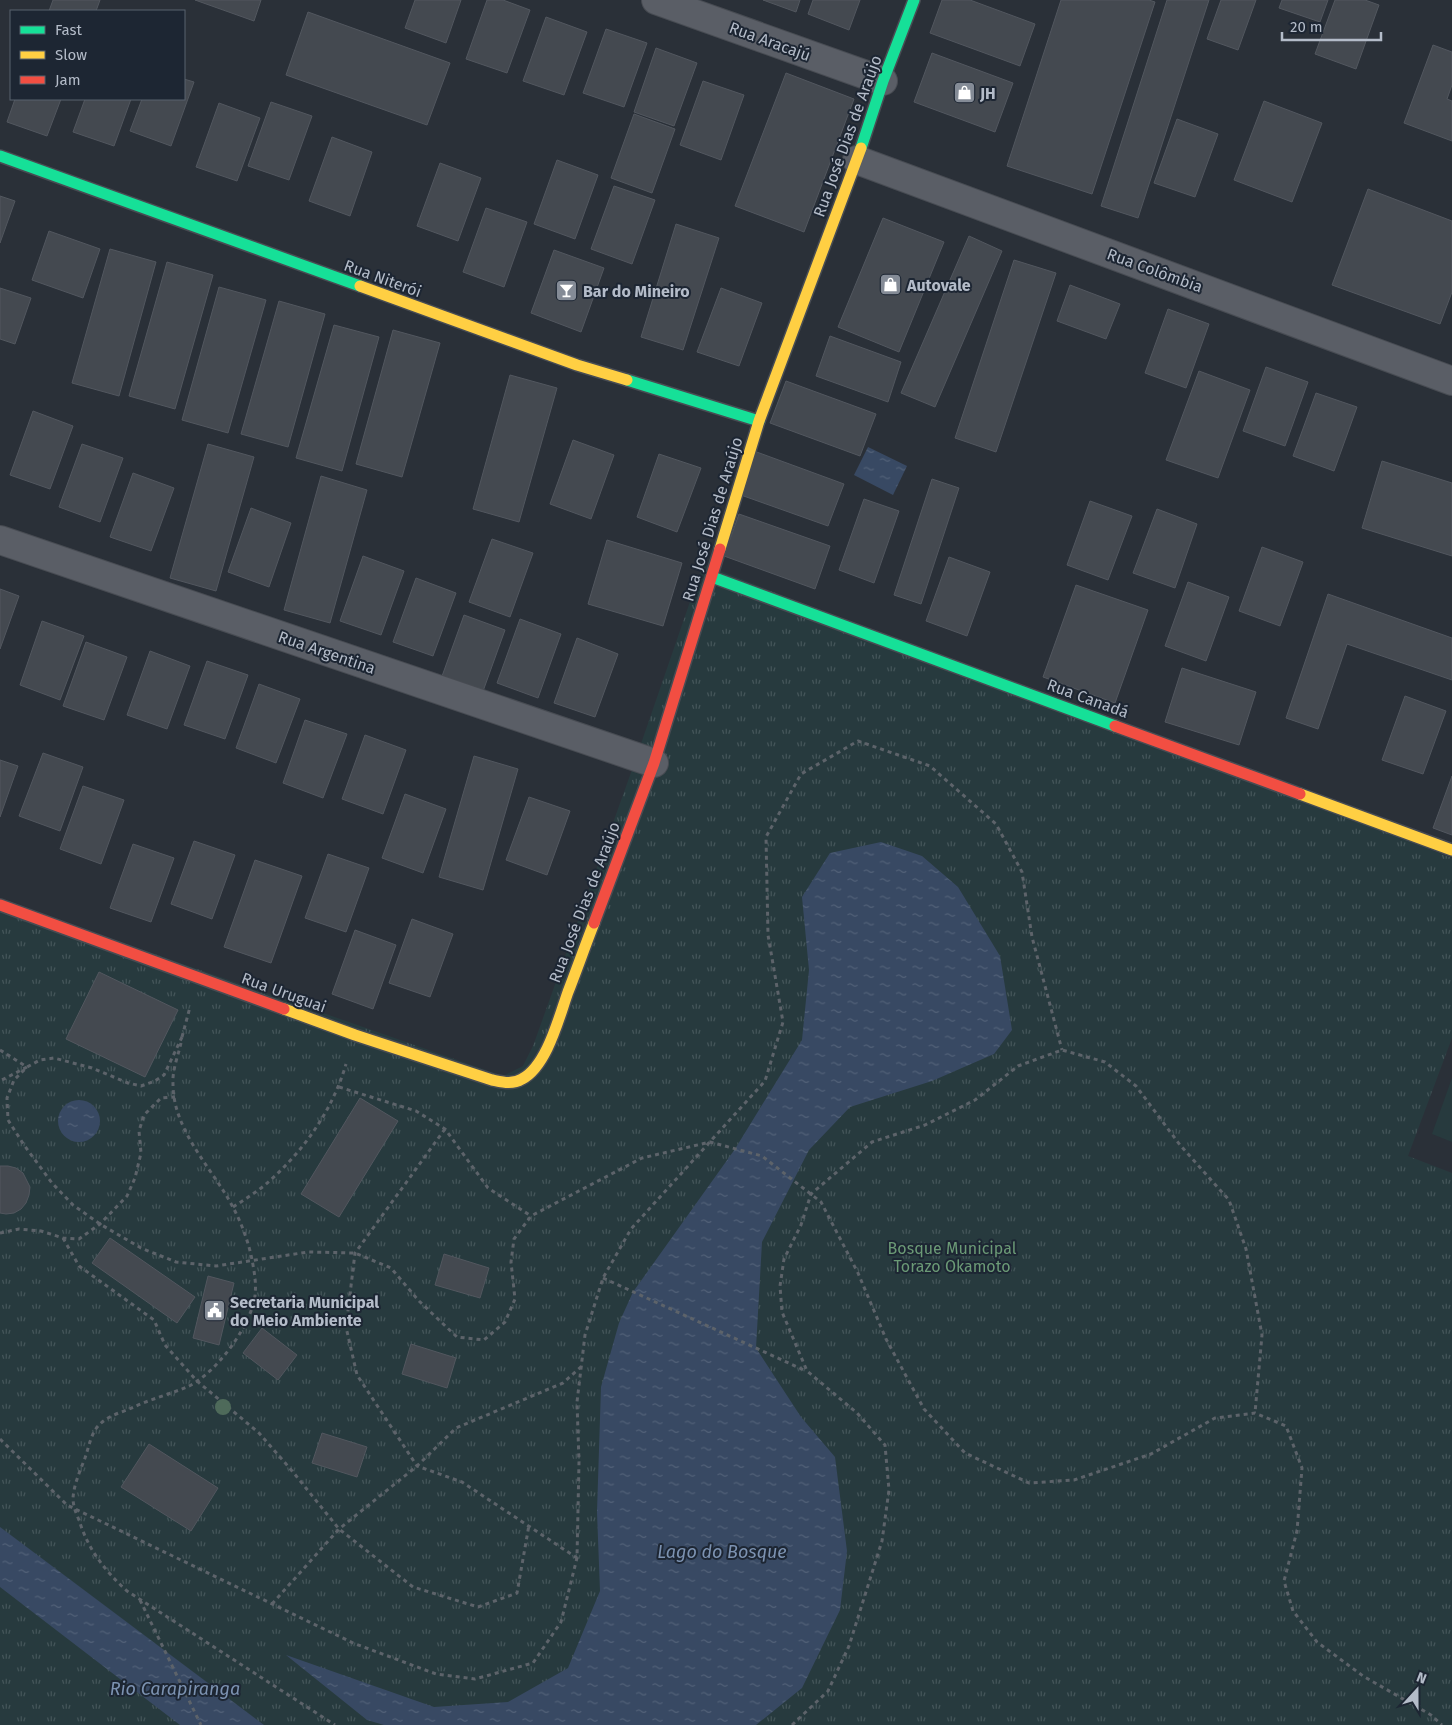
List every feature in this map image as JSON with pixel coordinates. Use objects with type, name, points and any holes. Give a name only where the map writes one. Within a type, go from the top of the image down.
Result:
[{"type":"street","name":"Rua Aracajú","points":[[656,0],[883,81]]},
{"type":"street","name":"Rua José Dias de Araújo","points":[[547,1048],[654,763],[759,421],[858,160],[883,81],[914,0]]},
{"type":"street","name":"Rua Niterói","points":[[0,156],[577,365],[759,421]]},
{"type":"street","name":"Rua Colômbia","points":[[858,160],[1452,381]]},
{"type":"street","name":"Rua Argentina","points":[[0,540],[654,763]]},
{"type":"street","name":"Rua Canadá","points":[[712,577],[1452,850]]},
{"type":"street","name":"Rua Uruguai","points":[[0,905],[355,1035],[492,1080],[508,1083],[519,1081],[539,1063],[547,1048]]},
{"type":"path","points":[[0,1439],[67,1505],[353,1643],[436,1674],[475,1679],[533,1663],[562,1622],[577,1558],[578,1402],[585,1335],[603,1278],[631,1229],[765,1081],[783,1022],[768,935],[766,837],[801,774],[858,741],[930,766],[996,824],[1022,872],[1032,937],[1062,1050]]},
{"type":"path","points":[[197,977],[172,1083],[177,1109],[188,1136],[233,1208],[249,1246],[256,1281],[256,1299],[247,1322],[230,1348],[209,1372],[197,1381],[110,1417],[100,1424],[94,1433],[76,1484],[75,1509],[90,1549],[101,1565],[127,1591],[335,1725]]},
{"type":"path","points":[[233,1208],[264,1185],[290,1161],[320,1123],[339,1087],[355,1035]]},
{"type":"path","points":[[0,1081],[40,1060],[54,1058],[92,1068],[128,1083],[141,1086],[155,1081],[164,1075],[182,1037]]},
{"type":"path","points":[[0,1050],[27,1066]]},
{"type":"path","points":[[806,1371],[782,1312],[780,1286],[784,1260],[801,1225],[810,1194],[872,1142],[926,1124],[975,1100],[1018,1066],[1062,1050],[1106,1062],[1136,1086],[1180,1145],[1229,1200],[1246,1250],[1262,1335],[1255,1412]]},
{"type":"path","points":[[27,1066],[14,1080],[7,1098],[8,1120],[52,1184],[73,1205],[100,1224],[141,1248],[176,1262],[216,1266],[253,1262],[308,1252],[355,1253],[391,1268],[419,1301],[457,1337],[484,1340],[505,1322],[515,1299],[511,1262],[514,1239],[531,1216],[642,1158],[710,1142],[762,1156],[821,1202],[858,1274],[886,1339],[924,1409],[965,1452],[1029,1483],[1074,1480],[1151,1454],[1215,1418],[1255,1412],[1286,1426],[1302,1468],[1297,1531],[1284,1581],[1293,1611],[1318,1642],[1364,1676],[1430,1715],[1442,1725]]},
{"type":"path","points":[[339,1087],[416,1111],[445,1129],[488,1188],[531,1216]]},
{"type":"path","points":[[0,1234],[19,1229],[41,1230],[63,1238],[79,1239],[100,1224],[126,1196],[135,1178],[141,1153],[139,1131],[144,1115],[161,1098],[175,1097]]},
{"type":"path","points":[[445,1129],[355,1253],[346,1327],[357,1375],[417,1466],[462,1482],[577,1558]]},
{"type":"path","points":[[63,1238],[79,1266],[154,1320],[164,1345],[197,1381],[259,1433],[339,1529],[413,1587],[478,1607],[517,1593],[529,1525]]},
{"type":"path","points":[[603,1278],[806,1371],[858,1413],[886,1445],[888,1490],[882,1540],[849,1646],[828,1691],[792,1725]]},
{"type":"path","points":[[272,1604],[339,1529],[417,1466],[456,1428],[562,1383],[582,1366]]},
{"type":"path","points":[[139,1599],[202,1725]]},
{"type":"green space","name":"Bosque Municipal Torazo Okamoto","points":[[703,564],[1452,858],[1452,1038],[1408,1156],[1452,1173],[1452,1725],[0,1725],[0,900],[503,1076],[523,1066],[533,1046],[633,767]]},
{"type":"green space","points":[[1452,1078],[1452,1142],[1432,1134]]},
{"type":"water","points":[[868,447],[907,466],[893,495],[854,475]]},
{"type":"water","name":"Lago do Bosque","points":[[881,842],[922,856],[958,887],[1000,956],[1012,1030],[994,1054],[932,1081],[850,1107],[809,1150],[762,1242],[756,1348],[801,1417],[835,1457],[847,1551],[840,1610],[802,1688],[756,1725],[384,1725],[367,1720],[286,1655],[434,1707],[508,1702],[568,1668],[600,1591],[597,1512],[601,1387],[619,1323],[633,1292],[735,1149],[802,1040],[809,970],[802,897],[830,853]]},
{"type":"water","points":[[79,1100],[94,1106],[100,1121],[94,1136],[79,1142],[64,1136],[58,1121],[64,1106]]},
{"type":"water","name":"Rio Carapiranga","points":[[0,1527],[264,1725],[180,1725],[0,1587]]},
{"type":"building","points":[[53,0],[100,0],[96,10],[49,10]]},
{"type":"building","points":[[195,0],[261,0],[254,21]]},
{"type":"building","points":[[415,0],[461,0],[446,43],[405,28]]},
{"type":"building","points":[[487,0],[503,0],[530,10],[507,73],[466,59]]},
{"type":"building","points":[[763,0],[800,0],[796,12]]},
{"type":"building","points":[[813,0],[860,0],[849,30],[808,14]]},
{"type":"building","points":[[942,0],[970,0],[1035,24],[1020,66],[930,33]]},
{"type":"building","points":[[1061,0],[1149,0],[1155,2],[1092,194],[1007,166]]},
{"type":"building","points":[[1167,0],[1209,0],[1138,218],[1101,206]]},
{"type":"building","points":[[1221,0],[1256,0],[1238,50],[1207,39]]},
{"type":"building","points":[[1282,0],[1328,0],[1320,22],[1279,8]]},
{"type":"building","points":[[1335,0],[1365,0],[1379,5],[1356,69],[1315,54]]},
{"type":"building","points":[[308,12],[450,63],[427,125],[286,75]]},
{"type":"building","points":[[546,17],[587,32],[564,95],[523,81]]},
{"type":"building","points":[[606,29],[647,43],[624,107],[583,93]]},
{"type":"building","points":[[1433,45],[1452,52],[1452,85],[1447,99],[1452,101],[1452,141],[1404,123]]},
{"type":"building","points":[[656,48],[697,63],[674,126],[634,112]]},
{"type":"building","name":"JH","points":[[932,53],[1013,83],[995,132],[914,102]]},
{"type":"building","points":[[786,73],[854,99],[804,232],[735,206]]},
{"type":"building","points":[[185,79],[194,82],[171,146],[130,131],[142,100],[185,100]]},
{"type":"building","points":[[703,81],[744,95],[721,160],[680,145]]},
{"type":"building","points":[[15,100],[61,100],[47,136],[7,122]]},
{"type":"building","points":[[85,100],[131,100],[114,146],[73,132]]},
{"type":"building","points":[[1264,101],[1322,123],[1292,202],[1234,180]]},
{"type":"building","points":[[271,102],[312,116],[289,180],[248,166]]},
{"type":"building","points":[[219,103],[260,118],[237,181],[196,167]]},
{"type":"building","points":[[634,114],[675,129],[652,193],[611,178]]},
{"type":"building","points":[[1177,119],[1218,134],[1195,197],[1154,183]]},
{"type":"building","points":[[332,137],[372,152],[350,216],[309,201]]},
{"type":"building","points":[[557,160],[598,175],[575,239],[534,224]]},
{"type":"building","points":[[440,163],[481,178],[458,241],[417,226]]},
{"type":"building","points":[[614,186],[655,200],[632,264],[591,249]]},
{"type":"building","points":[[1368,189],[1452,221],[1452,292],[1440,324],[1332,285]]},
{"type":"building","points":[[0,196],[15,201],[0,243]]},
{"type":"building","points":[[486,208],[527,222],[504,287],[463,272]]},
{"type":"building","name":"Autovale","points":[[883,218],[944,242],[899,352],[838,327]]},
{"type":"building","points":[[676,224],[719,238],[683,350],[641,337]]},
{"type":"building","points":[[49,231],[100,249],[83,298],[32,280]]},
{"type":"building","points":[[969,236],[1002,251],[935,407],[901,393]]},
{"type":"building","points":[[110,249],[156,262],[119,396],[72,383]]},
{"type":"building","name":"Bar do Mineiro","points":[[554,250],[604,268],[581,332],[531,313]]},
{"type":"building","points":[[1014,260],[1056,273],[996,452],[955,438]]},
{"type":"building","points":[[167,262],[213,275],[175,409],[129,396]]},
{"type":"building","points":[[1070,285],[1120,304],[1106,339],[1057,321]]},
{"type":"building","points":[[219,287],[266,300],[228,433],[182,420]]},
{"type":"building","points":[[0,288],[31,298],[15,344],[0,339]]},
{"type":"building","points":[[721,288],[762,303],[739,366],[697,352]]},
{"type":"building","points":[[279,301],[325,314],[288,447],[241,434]]},
{"type":"building","points":[[1168,309],[1209,324],[1186,388],[1145,373]]},
{"type":"building","points":[[334,325],[379,337],[342,471],[296,458]]},
{"type":"building","points":[[393,330],[440,343],[402,477],[356,464]]},
{"type":"building","points":[[830,336],[901,362],[888,402],[816,376]]},
{"type":"building","points":[[1266,367],[1308,382],[1285,446],[1243,431]]},
{"type":"building","points":[[1199,371],[1250,390],[1218,478],[1166,460]]},
{"type":"building","points":[[510,375],[557,388],[519,522],[473,509]]},
{"type":"building","points":[[786,381],[876,414],[860,456],[770,423]]},
{"type":"building","points":[[1316,393],[1357,407],[1334,471],[1293,456]]},
{"type":"building","points":[[33,411],[73,426],[50,489],[10,475]]},
{"type":"building","points":[[573,440],[614,455],[591,519],[550,504]]},
{"type":"building","points":[[82,444],[123,458],[100,522],[59,507]]},
{"type":"building","points":[[208,444],[254,457],[216,591],[170,578]]},
{"type":"building","points":[[754,451],[844,484],[828,526],[738,494]]},
{"type":"building","points":[[659,454],[701,468],[677,532],[637,517]]},
{"type":"building","points":[[1382,461],[1452,483],[1452,556],[1362,528]]},
{"type":"building","points":[[133,473],[174,488],[151,551],[110,537]]},
{"type":"building","points":[[321,476],[367,490],[330,623],[284,610]]},
{"type":"building","points":[[932,479],[959,488],[921,604],[894,595]]},
{"type":"building","points":[[864,499],[899,511],[874,583],[839,570]]},
{"type":"building","points":[[1090,501],[1132,516],[1108,580],[1067,565]]},
{"type":"building","points":[[251,508],[291,523],[269,587],[228,572]]},
{"type":"building","points":[[1157,509],[1197,524],[1175,588],[1133,573]]},
{"type":"building","points":[[739,514],[830,546],[815,589],[724,556]]},
{"type":"building","points":[[492,539],[533,553],[510,617],[469,602]]},
{"type":"building","points":[[607,540],[682,563],[663,626],[588,604]]},
{"type":"building","points":[[1262,547],[1303,562],[1280,626],[1239,611]]},
{"type":"building","points":[[363,556],[404,571],[381,635],[340,621]]},
{"type":"building","points":[[949,557],[990,572],[967,636],[926,621]]},
{"type":"building","points":[[416,578],[456,593],[433,656],[393,642]]},
{"type":"building","points":[[1188,582],[1229,597],[1206,661],[1165,646]]},
{"type":"building","points":[[1076,585],[1148,610],[1115,703],[1043,677]]},
{"type":"building","points":[[0,589],[19,596],[0,649]]},
{"type":"building","points":[[1328,594],[1452,638],[1452,680],[1347,644],[1318,729],[1286,718]]},
{"type":"building","points":[[464,615],[505,630],[482,694],[441,679]]},
{"type":"building","points":[[520,619],[561,634],[538,698],[497,683]]},
{"type":"building","points":[[42,621],[84,636],[60,700],[20,685]]},
{"type":"building","points":[[577,638],[618,654],[595,717],[554,703]]},
{"type":"building","points":[[86,642],[127,657],[104,720],[63,706]]},
{"type":"building","points":[[150,651],[190,666],[167,729],[127,715]]},
{"type":"building","points":[[207,661],[248,675],[225,739],[184,725]]},
{"type":"building","points":[[1182,668],[1256,692],[1239,745],[1165,722]]},
{"type":"building","points":[[259,684],[300,699],[276,763],[236,748]]},
{"type":"building","points":[[1405,696],[1446,711],[1423,774],[1382,760]]},
{"type":"building","points":[[305,720],[347,734],[323,798],[283,783]]},
{"type":"building","points":[[365,735],[406,750],[383,814],[342,799]]},
{"type":"building","points":[[43,753],[83,767],[60,831],[19,816]]},
{"type":"building","points":[[474,756],[518,769],[483,890],[439,877]]},
{"type":"building","points":[[0,760],[18,766],[0,817]]},
{"type":"building","points":[[1452,776],[1452,835],[1433,828]]},
{"type":"building","points":[[83,786],[124,800],[101,864],[60,849]]},
{"type":"building","points":[[405,794],[446,809],[423,873],[382,858]]},
{"type":"building","points":[[529,797],[570,811],[547,875],[506,860]]},
{"type":"building","points":[[194,841],[235,855],[212,919],[171,904]]},
{"type":"building","points":[[133,844],[174,858],[151,922],[110,908]]},
{"type":"building","points":[[328,854],[369,868],[346,932],[305,918]]},
{"type":"building","points":[[255,860],[302,876],[271,963],[224,947]]},
{"type":"building","points":[[412,919],[453,934],[430,997],[389,983]]},
{"type":"building","points":[[355,930],[396,945],[373,1009],[332,994]]},
{"type":"building","points":[[99,972],[178,1010],[145,1077],[66,1039]]},
{"type":"building","points":[[360,1098],[398,1121],[339,1217],[301,1194]]},
{"type":"building","points":[[0,1166],[16,1168],[23,1173],[30,1187],[26,1203],[14,1213],[0,1213]]},
{"type":"building","points":[[110,1238],[195,1297],[177,1323],[92,1263]]},
{"type":"building","points":[[444,1254],[489,1268],[480,1298],[435,1285]]},
{"type":"building","name":"Secretaria Municipal do Meio Ambiente","points":[[208,1276],[234,1283],[219,1345],[193,1338]]},
{"type":"building","points":[[262,1328],[297,1355],[278,1380],[243,1353]]},
{"type":"building","points":[[411,1344],[456,1358],[447,1388],[402,1374]]},
{"type":"building","points":[[322,1433],[367,1447],[357,1477],[312,1463]]},
{"type":"building","points":[[149,1444],[218,1488],[191,1531],[121,1487]]},
{"type":"traffic: fast","points":[[861,148],[883,81],[914,0]]},
{"type":"traffic: fast","points":[[0,156],[360,286]]},
{"type":"traffic: fast","points":[[627,380],[759,421]]},
{"type":"traffic: fast","points":[[712,577],[1115,726]]},
{"type":"traffic: slow","points":[[720,549],[759,421],[861,148]]},
{"type":"traffic: slow","points":[[360,286],[577,365],[627,380]]},
{"type":"traffic: slow","points":[[1300,794],[1452,850]]},
{"type":"traffic: slow","points":[[284,1009],[355,1035],[492,1080],[514,1082],[531,1073],[545,1052],[594,923]]},
{"type":"traffic: jam","points":[[594,923],[654,763],[720,549]]},
{"type":"traffic: jam","points":[[1115,726],[1300,794]]},
{"type":"traffic: jam","points":[[0,905],[284,1009]]},
{"type":"place","name":"JH","points":[[964,93]]},
{"type":"place","name":"Autovale","points":[[891,285]]},
{"type":"place","name":"Bar do Mineiro","points":[[567,291]]},
{"type":"place","name":"Secretaria Municipal do Meio Ambiente","points":[[214,1311]]}]
